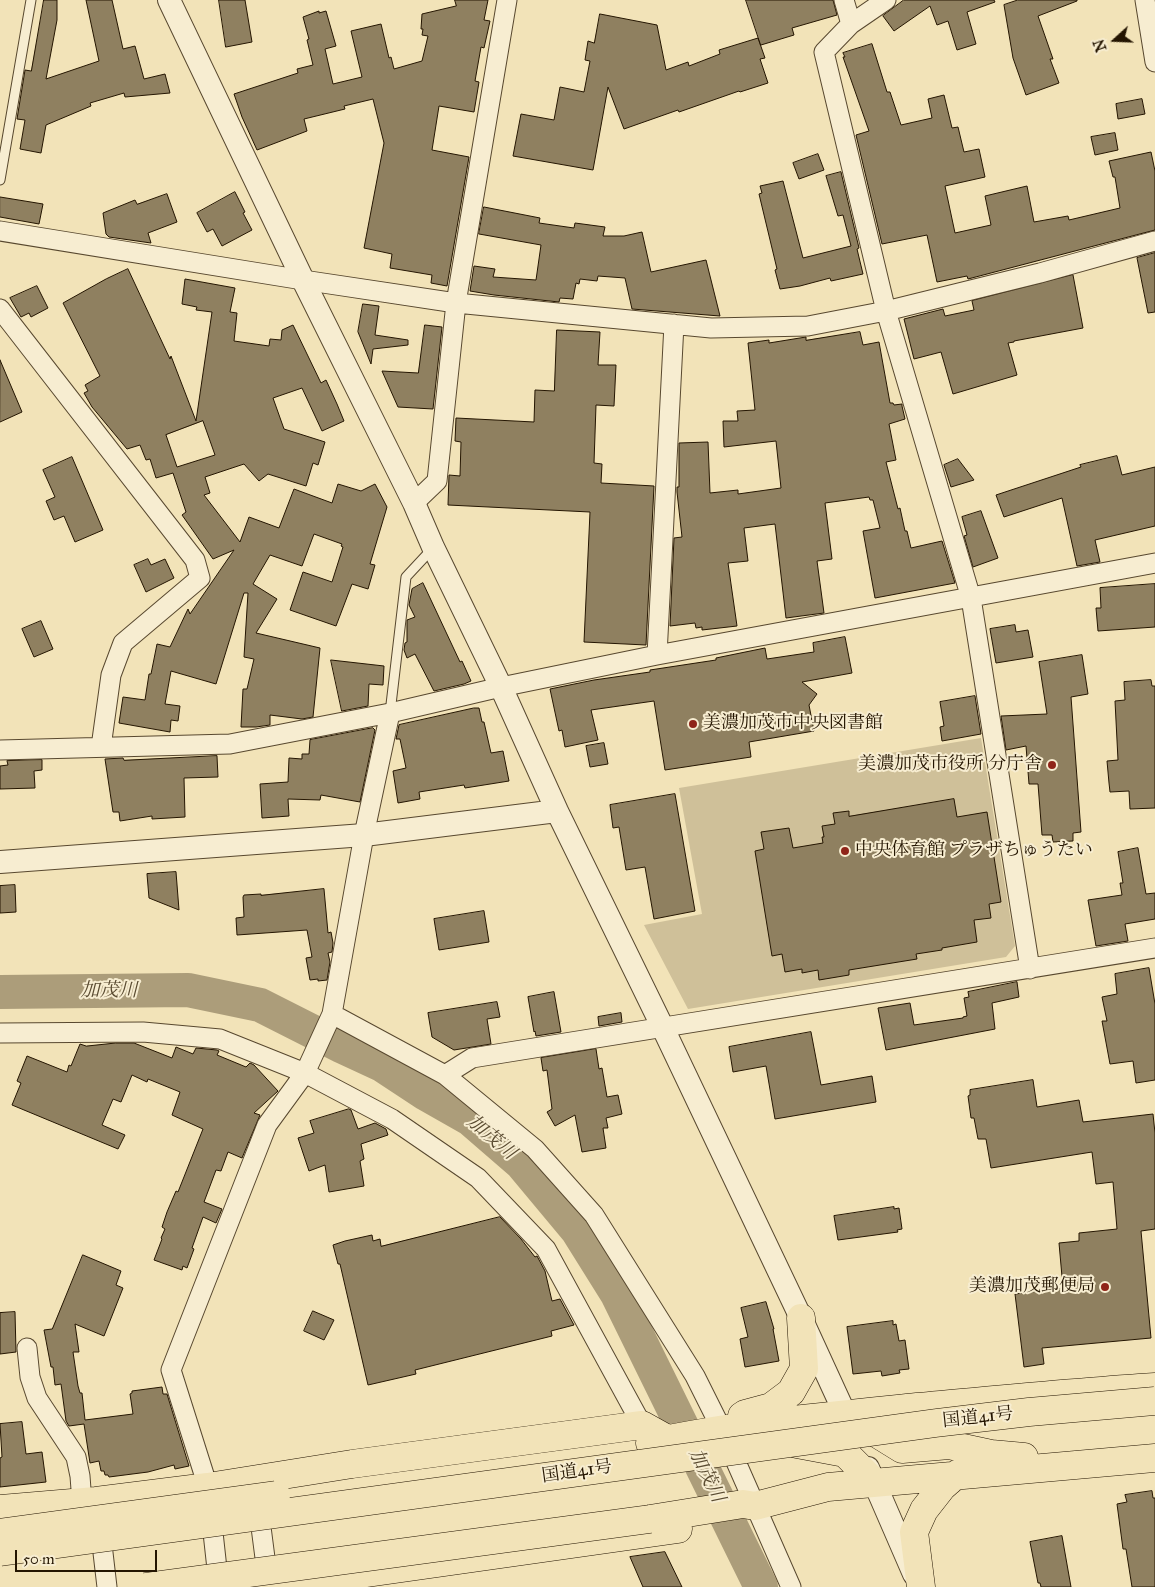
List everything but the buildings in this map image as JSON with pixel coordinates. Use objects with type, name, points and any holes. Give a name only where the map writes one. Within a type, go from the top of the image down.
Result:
[{"type":"highway","points":[[675,1435],[771,1408],[791,1392],[804,1369],[801,1318]]},
{"type":"highway","points":[[0,1533],[675,1435],[845,1414],[1086,1391],[1155,1387]]},
{"type":"highway","name":"国道41号","points":[[0,1552],[936,1423],[1039,1411],[1155,1401]]},
{"type":"highway","name":"国道41号","points":[[0,1562],[807,1452],[1056,1420],[1155,1412]]},
{"type":"highway","points":[[845,1414],[902,1449],[949,1446],[991,1454],[1027,1458],[1085,1454],[1122,1461]]},
{"type":"highway","points":[[0,1509],[89,1502],[208,1487],[352,1464],[675,1435],[845,1452],[874,1482]]},
{"type":"highway","points":[[268,1587],[641,1535],[697,1518],[748,1508],[828,1487],[957,1474],[1155,1458]]},
{"type":"highway","points":[[920,1587],[914,1532],[924,1510],[942,1487],[957,1474]]},
{"type":"highway","points":[[145,1587],[650,1518],[697,1518]]},
{"type":"street","points":[[169,0],[302,280],[414,503],[557,811],[801,1318],[920,1587]]},
{"type":"street","points":[[414,503],[437,481],[456,303],[507,0]]},
{"type":"street","points":[[844,0],[850,24]]},
{"type":"street","points":[[886,0],[850,24],[824,52],[886,311],[971,598],[1030,969]]},
{"type":"street","points":[[1145,0],[1155,62]]},
{"type":"street","points":[[0,231],[456,303],[711,328],[808,326],[886,311],[1040,273],[1155,241]]},
{"type":"street","points":[[0,309],[195,560],[200,578],[123,642],[111,675],[101,746]]},
{"type":"street","points":[[657,655],[674,324]]},
{"type":"street","points":[[0,750],[230,744],[390,713],[501,687],[657,655],[1155,563]]},
{"type":"street","points":[[219,1587],[208,1487],[171,1370],[267,1125],[305,1072],[332,1014],[364,835],[390,713]]},
{"type":"street","points":[[0,862],[364,835],[557,811]]},
{"type":"street","points":[[445,1075],[472,1058],[1155,948]]},
{"type":"street","points":[[332,1014],[445,1075],[535,1149],[594,1215],[695,1376],[675,1435]]},
{"type":"street","points":[[0,1033],[143,1032],[220,1039],[305,1072],[392,1120],[478,1178],[546,1249],[675,1435],[748,1508],[791,1587]]},
{"type":"street","points":[[27,1348],[30,1377],[37,1398],[76,1457],[89,1502],[107,1587]]},
{"type":"street","points":[[254,1481],[268,1587]]},
{"type":"lane","points":[[0,180],[31,0]]},
{"type":"lane","points":[[390,713],[406,577],[433,547]]},
{"type":"shaded area","name":"中央体育館 プラザちゅうたい","points":[[981,738],[1015,946],[1006,957],[688,1009],[644,925],[702,914],[679,788]]},
{"type":"waterway","name":"加茂川","points":[[0,992],[188,990],[260,1005],[382,1065],[426,1094],[470,1119],[522,1164],[577,1230],[617,1294],[761,1587]]},
{"type":"place","name":"美濃加茂市中央図書館","points":[[693,724]]},
{"type":"place","name":"美濃加茂市役所 分庁舎","points":[[1052,765]]},
{"type":"place","name":"中央体育館 プラザちゅうたい","points":[[845,851]]},
{"type":"place","name":"美濃加茂郵便局","points":[[1105,1287]]}]
